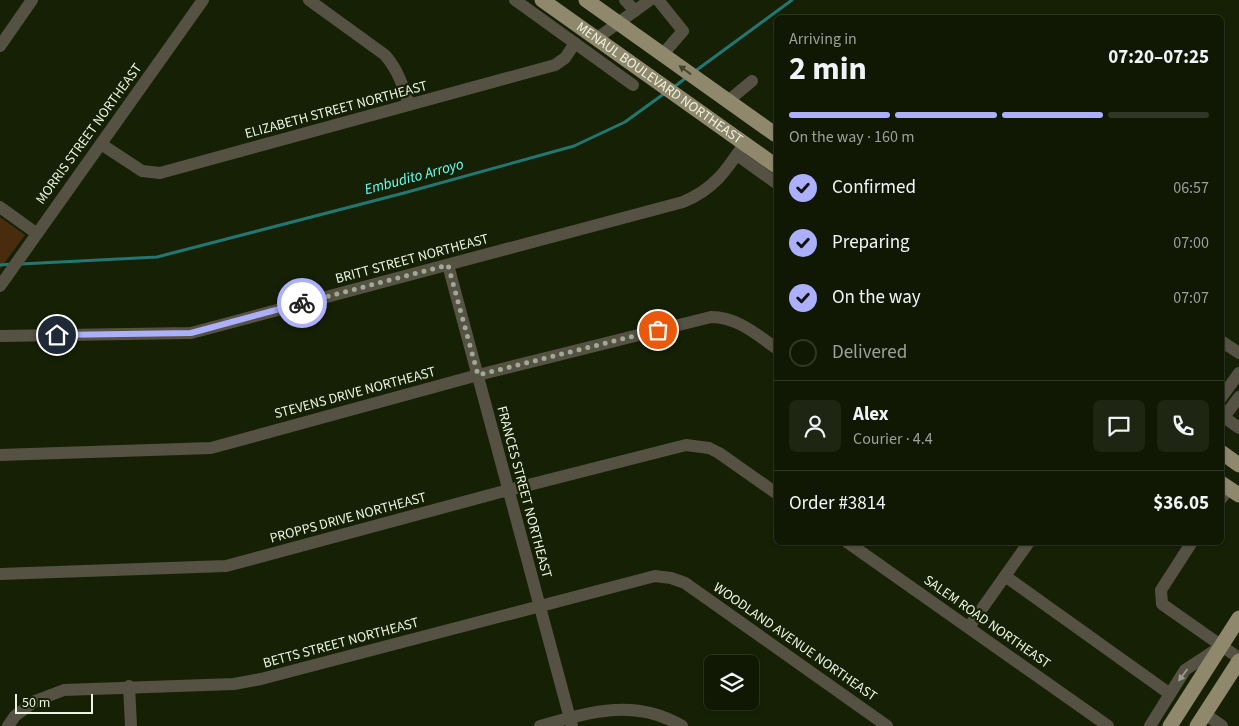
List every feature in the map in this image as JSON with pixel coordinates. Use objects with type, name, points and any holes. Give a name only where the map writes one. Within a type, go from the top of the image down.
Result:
[{"type":"main road","name":"MENAUL BOULEVARD NORTHEAST","points":[[542,0],[691,105],[740,149],[774,165]]},
{"type":"main road","name":"MENAUL BOULEVARD NORTHEAST","points":[[586,0],[774,134]]},
{"type":"main road","points":[[1224,454],[1239,465]]},
{"type":"main road","points":[[1170,726],[1239,618]]},
{"type":"main road","points":[[1201,720],[1239,660]]},
{"type":"street","points":[[0,46],[32,0]]},
{"type":"street","name":"MORRIS STREET NORTHEAST","points":[[1,284],[203,0]]},
{"type":"street","points":[[308,0],[385,55],[400,77],[410,105]]},
{"type":"street","points":[[515,0],[633,85]]},
{"type":"street","points":[[625,0],[635,11]]},
{"type":"street","points":[[596,39],[650,0]]},
{"type":"street","points":[[658,0],[683,31],[663,54]]},
{"type":"street","name":"ELIZABETH STREET NORTHEAST","points":[[101,144],[142,171],[160,173],[555,64],[565,58],[575,43]]},
{"type":"street","points":[[728,101],[752,81]]},
{"type":"street","points":[[740,149],[774,181]]},
{"type":"street","name":"BRITT STREET NORTHEAST","points":[[0,336],[191,333],[683,202],[709,189],[740,149]]},
{"type":"street","points":[[0,208],[36,233]]},
{"type":"street","name":"FRANCES STREET NORTHEAST","points":[[448,265],[572,722]]},
{"type":"street","name":"STEVENS DRIVE NORTHEAST","points":[[0,455],[211,448],[478,375],[712,317],[732,320],[743,325],[774,347]]},
{"type":"street","points":[[1224,343],[1239,353]]},
{"type":"street","points":[[1224,394],[1239,373]]},
{"type":"street","points":[[1224,416],[1239,397]]},
{"type":"street","points":[[1224,419],[1239,428]]},
{"type":"street","name":"PROPPS DRIVE NORTHEAST","points":[[0,574],[226,566],[509,490],[686,446],[697,446],[719,453],[774,492]]},
{"type":"street","name":"SALEM ROAD NORTHEAST","points":[[852,545],[1108,726]]},
{"type":"street","points":[[969,627],[1027,545]]},
{"type":"street","points":[[1190,545],[1161,590],[1162,604],[1239,660]]},
{"type":"street","name":"BETTS STREET NORTHEAST","points":[[8,726],[15,716],[35,701],[64,690],[129,686],[234,684],[261,679],[655,576],[671,578],[685,583]]},
{"type":"street","points":[[1005,576],[1170,694]]},
{"type":"street","name":"WOODLAND AVENUE NORTHEAST","points":[[685,583],[887,726]]},
{"type":"street","points":[[1150,726],[1185,670],[1222,646]]},
{"type":"street","points":[[129,686],[130,726]]},
{"type":"street","points":[[540,726],[572,722],[626,708],[657,713],[682,726]]},
{"type":"street","points":[[1201,720],[1222,726]]},
{"type":"shaded area","points":[[0,217],[25,235],[0,269]]},
{"type":"waterway","name":"Embudito Arroyo","points":[[694,72],[792,0]]},
{"type":"waterway","name":"Embudito Arroyo","points":[[674,87],[687,77]]},
{"type":"waterway","name":"Embudito Arroyo","points":[[21,264],[157,257],[404,193],[574,146],[625,122],[665,93]]},
{"type":"waterway","name":"Embudito Arroyo","points":[[0,265],[12,264]]},
{"type":"way so far","points":[[302,303],[448,265],[478,375],[658,330]]},
{"type":"route","points":[[57,335],[191,333],[302,303]]}]
